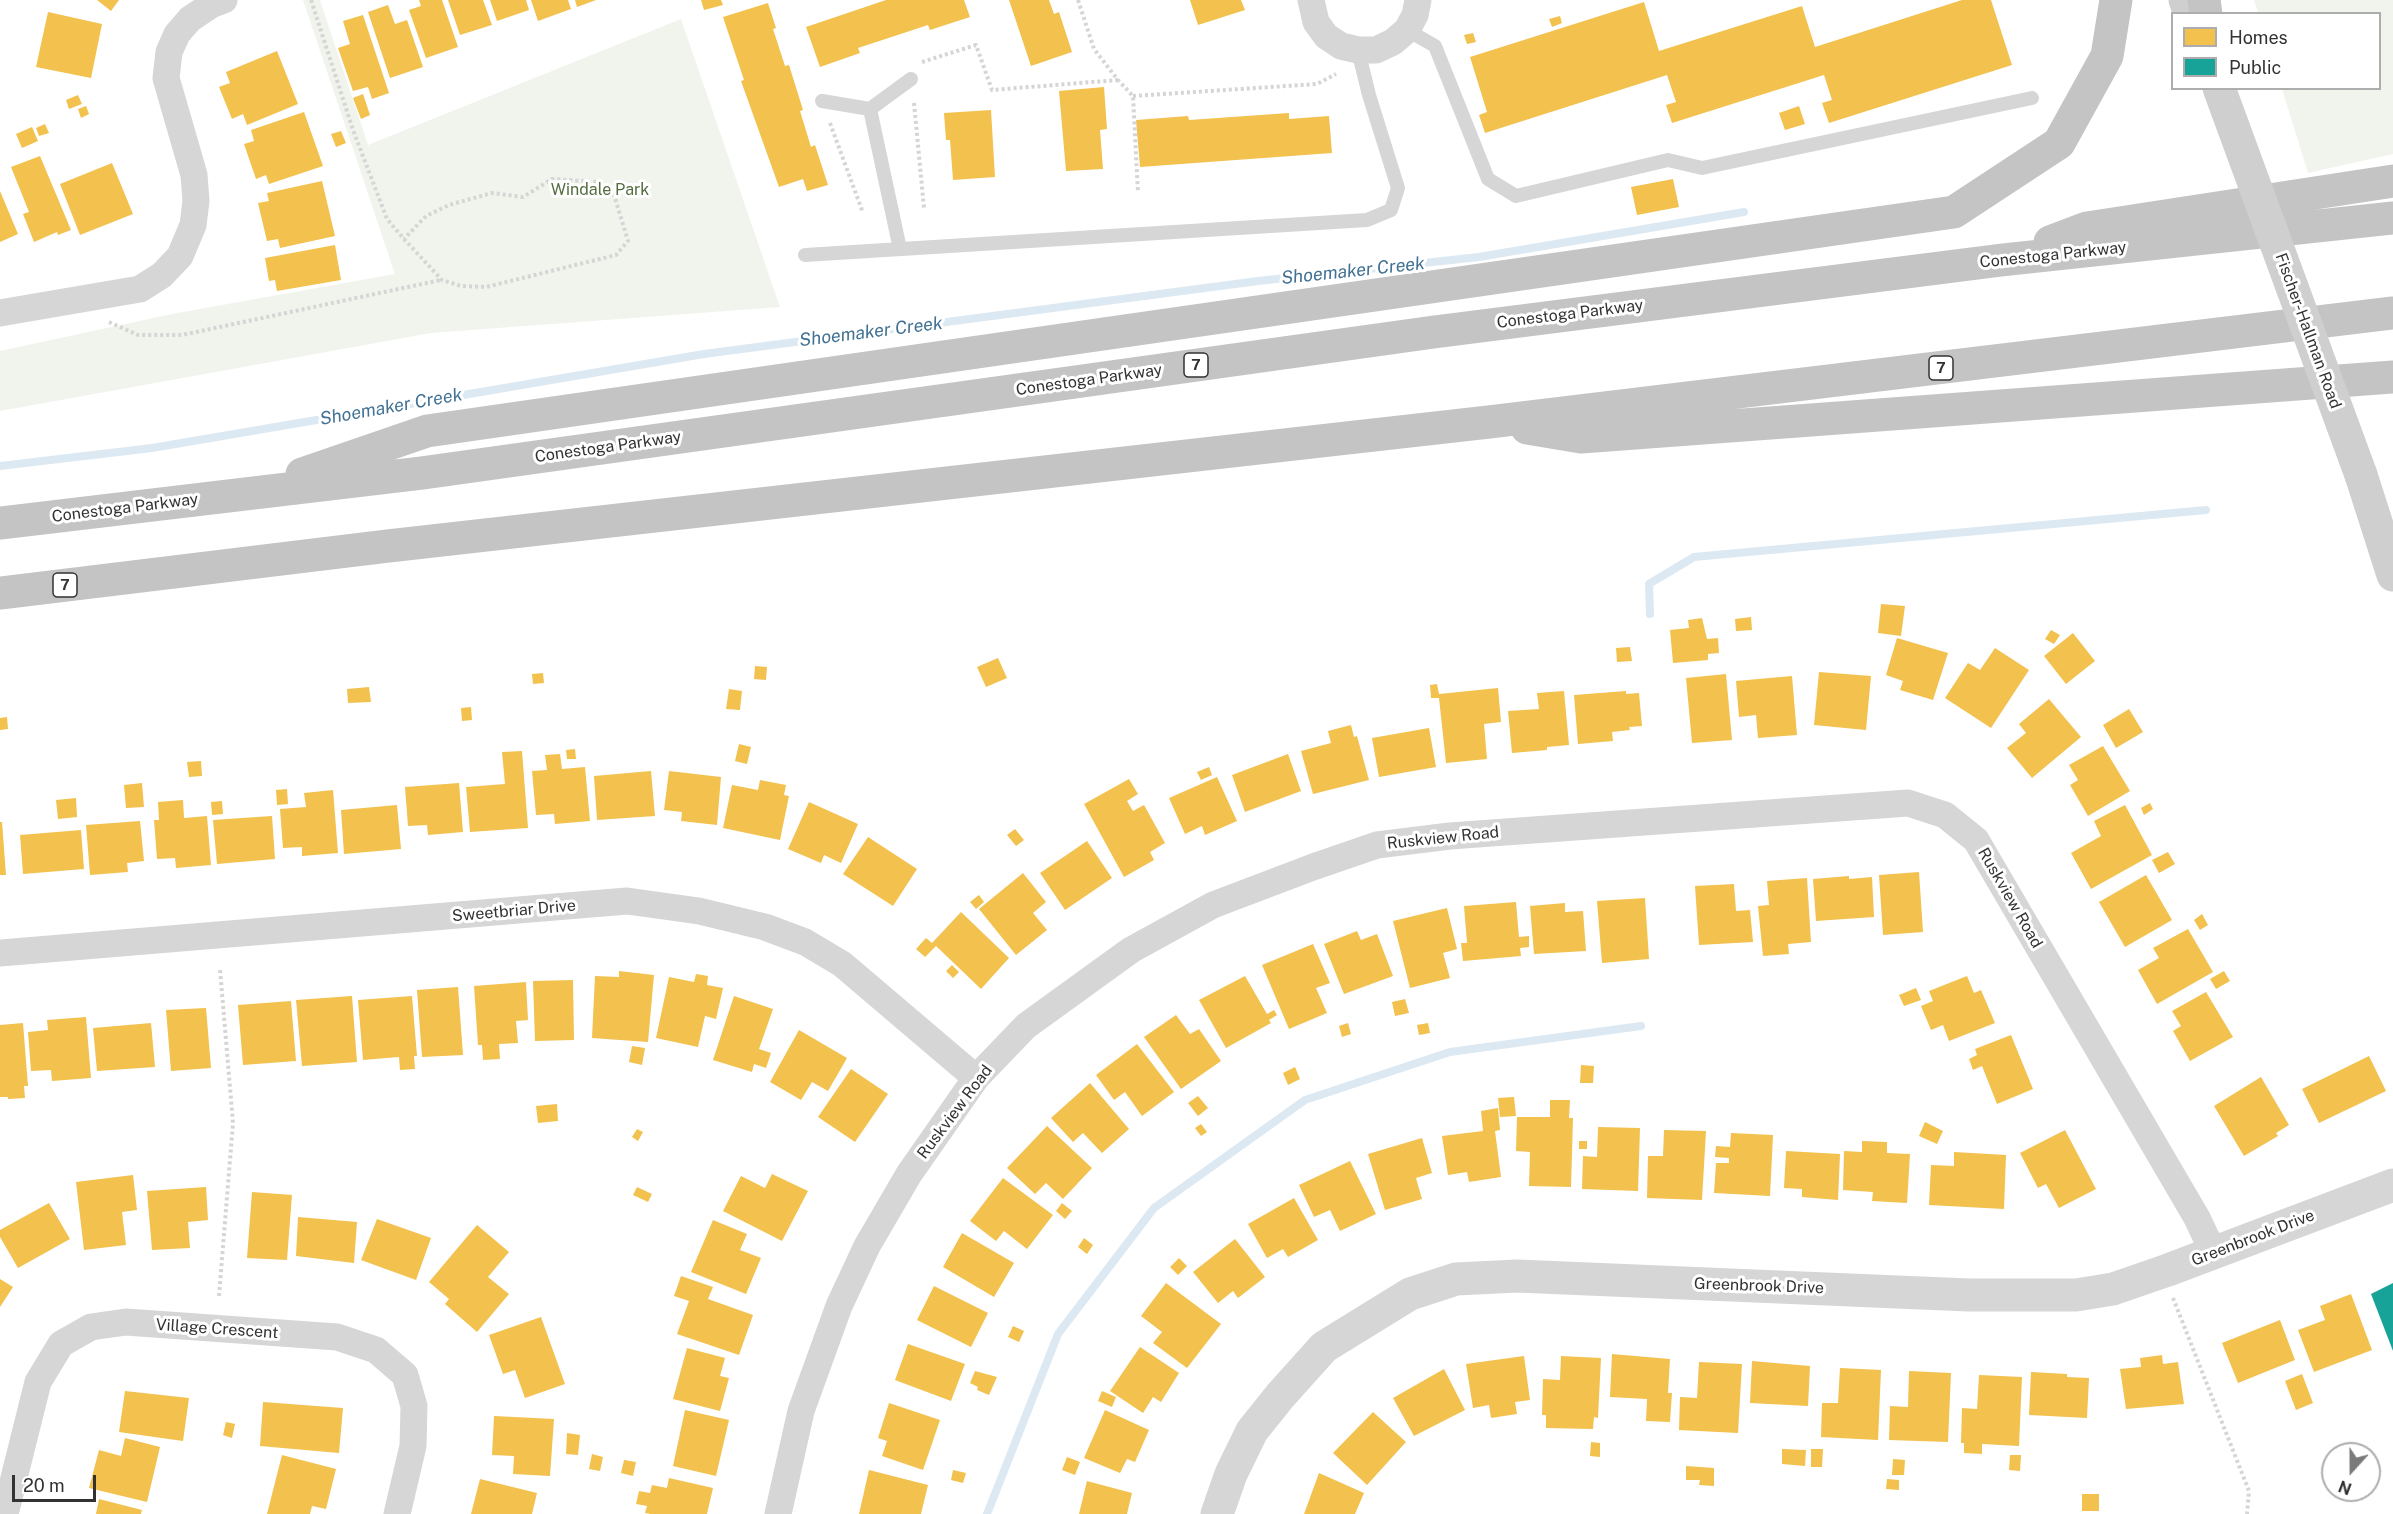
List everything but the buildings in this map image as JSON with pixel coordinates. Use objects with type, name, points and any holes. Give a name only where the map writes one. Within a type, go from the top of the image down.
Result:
[{"type":"highway","points":[[243,494],[427,431],[1954,212],[2059,143],[2107,56],[2116,0]]},
{"type":"highway","points":[[2002,260],[2087,228],[2393,181]]},
{"type":"highway","name":"Conestoga Parkway","points":[[0,523],[422,473],[1434,332],[2002,260],[2393,218]]},
{"type":"highway","name":"7","points":[[0,593],[376,547],[1489,422],[2393,313]]},
{"type":"highway","points":[[1489,422],[1581,437],[2393,377]]},
{"type":"main road","name":"Fischer-Hallman Road","points":[[2220,90],[2361,475],[2393,575]]},
{"type":"street","points":[[0,313],[140,289],[162,275],[180,256],[194,225],[196,201],[194,175],[166,78],[169,52],[177,34],[190,19],[211,5],[224,0]]},
{"type":"street","points":[[1311,0],[1316,22],[1326,36],[1341,46],[1358,50],[1376,50],[1393,42],[1407,30],[1415,15],[1418,0]]},
{"type":"street","name":"Ruskview Road","points":[[778,1514],[801,1411],[839,1306],[867,1245],[909,1174],[976,1078],[1026,1026],[1131,950],[1213,905],[1377,845],[1450,836],[1908,803],[1945,815],[1976,840],[2197,1218],[2214,1252]]},
{"type":"street","name":"Sweetbriar Drive","points":[[0,953],[627,901],[721,916],[765,927],[805,942],[842,964],[976,1078]]},
{"type":"street","name":"Greenbrook Drive","points":[[1217,1514],[1231,1474],[1252,1431],[1324,1347],[1410,1294],[1456,1279],[1517,1276],[1969,1295],[2076,1295],[2113,1289],[2393,1185]]},
{"type":"street","name":"Village Crescent","points":[[5,1514],[38,1382],[61,1344],[91,1327],[126,1322],[337,1338],[376,1350],[405,1375],[414,1406],[413,1446],[397,1514]]},
{"type":"lane","points":[[1407,30],[1434,46],[1488,179],[1516,196],[1668,160],[1702,168],[2032,98]]},
{"type":"lane","points":[[805,255],[1367,220],[1391,210],[1398,188],[1369,95],[1358,50]]},
{"type":"lane","points":[[822,101],[870,109],[911,79]]},
{"type":"lane","points":[[870,109],[900,249]]},
{"type":"path","points":[[310,0],[353,130],[387,219],[442,280]]},
{"type":"path","points":[[1078,0],[1094,49],[1133,96],[1138,193]]},
{"type":"path","points":[[924,208],[911,79],[915,64],[976,45],[992,90],[1118,80]]},
{"type":"path","points":[[1133,96],[1317,84],[1337,74]]},
{"type":"path","points":[[822,101],[862,213]]},
{"type":"path","points":[[86,300],[111,324],[138,335],[182,335],[442,280],[461,286],[486,287],[616,255],[628,241],[614,195],[599,182],[552,179],[524,197],[492,193],[448,206],[426,216],[404,239]]},
{"type":"path","points":[[219,1296],[233,1123],[220,969]]},
{"type":"path","points":[[2172,1296],[2249,1491],[2247,1514]]},
{"type":"green space","name":"Windale Park","points":[[303,0],[320,0],[368,145],[681,19],[780,307],[431,333],[0,411],[0,351],[172,314],[395,274]]},
{"type":"green space","points":[[2254,0],[2393,0],[2393,154],[2308,173],[2282,90],[2381,90],[2381,12],[2258,12]]},
{"type":"waterway","name":"Shoemaker Creek","points":[[0,466],[152,448],[704,354],[1258,281],[1479,257],[1744,212]]},
{"type":"waterway","points":[[1650,614],[1649,584],[1694,557],[2206,510]]},
{"type":"waterway","points":[[987,1514],[1058,1334],[1154,1208],[1305,1100],[1450,1052],[1641,1026]]}]
